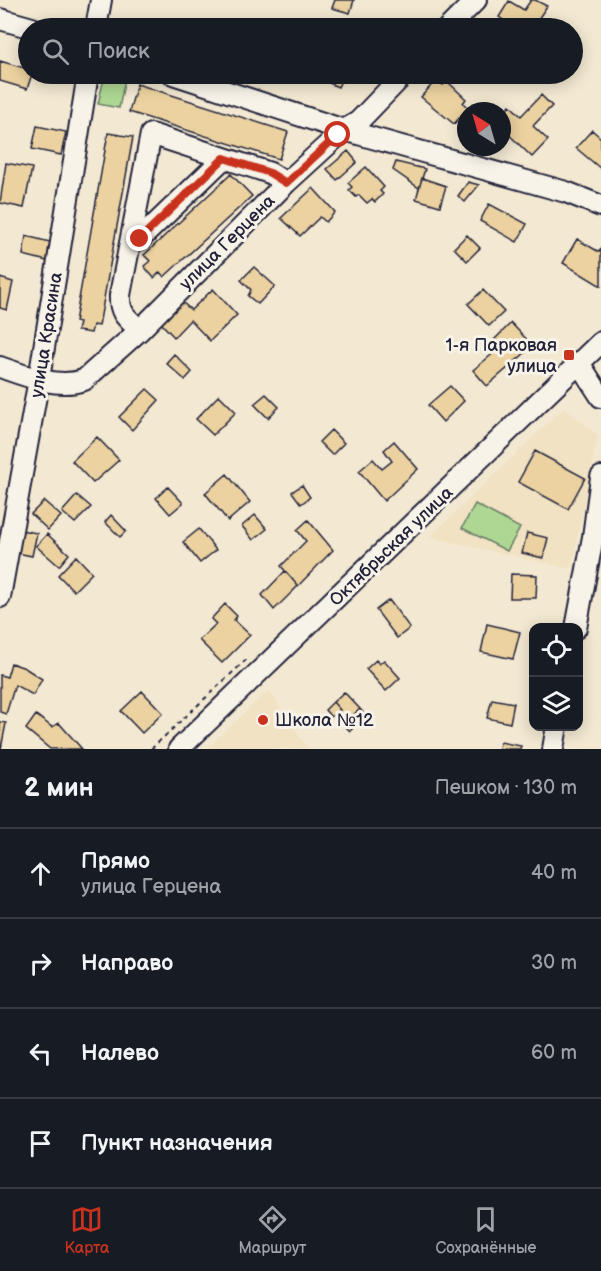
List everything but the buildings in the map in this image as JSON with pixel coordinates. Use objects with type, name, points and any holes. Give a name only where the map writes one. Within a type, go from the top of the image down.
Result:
[{"type":"street","points":[[98,18],[101,0]]},
{"type":"street","points":[[458,18],[476,0]]},
{"type":"street","points":[[0,19],[18,24]]},
{"type":"street","name":"улица Красина","points":[[0,597],[39,379],[86,84]]},
{"type":"street","points":[[204,84],[344,130],[566,192],[601,206]]},
{"type":"street","name":"улица Герцена","points":[[0,367],[39,379],[73,384],[84,380],[140,330],[286,183],[344,130],[358,122],[394,84]]},
{"type":"street","points":[[140,330],[122,313],[120,295],[151,134],[270,173],[286,183]]},
{"type":"street","points":[[140,239],[224,158]]},
{"type":"street","name":"Октябрьская улица","points":[[179,749],[268,666],[601,342]]},
{"type":"street","points":[[579,363],[601,397]]},
{"type":"street","points":[[577,623],[601,477]]},
{"type":"street","points":[[553,749],[556,731]]},
{"type":"shaded area","points":[[564,407],[598,435],[571,569],[430,537]]},
{"type":"shaded area","name":"Школа №12","points":[[269,690],[308,749],[206,749]]},
{"type":"green space","points":[[103,84],[124,84],[119,108],[98,104]]},
{"type":"green space","points":[[475,504],[520,528],[507,551],[462,528]]},
{"type":"place","name":"1-я Парковая улица","points":[[569,355]]},
{"type":"place","name":"Школа №12","points":[[263,720]]},
{"type":"route","points":[[140,239],[224,158],[270,173],[286,183],[338,135]]}]
